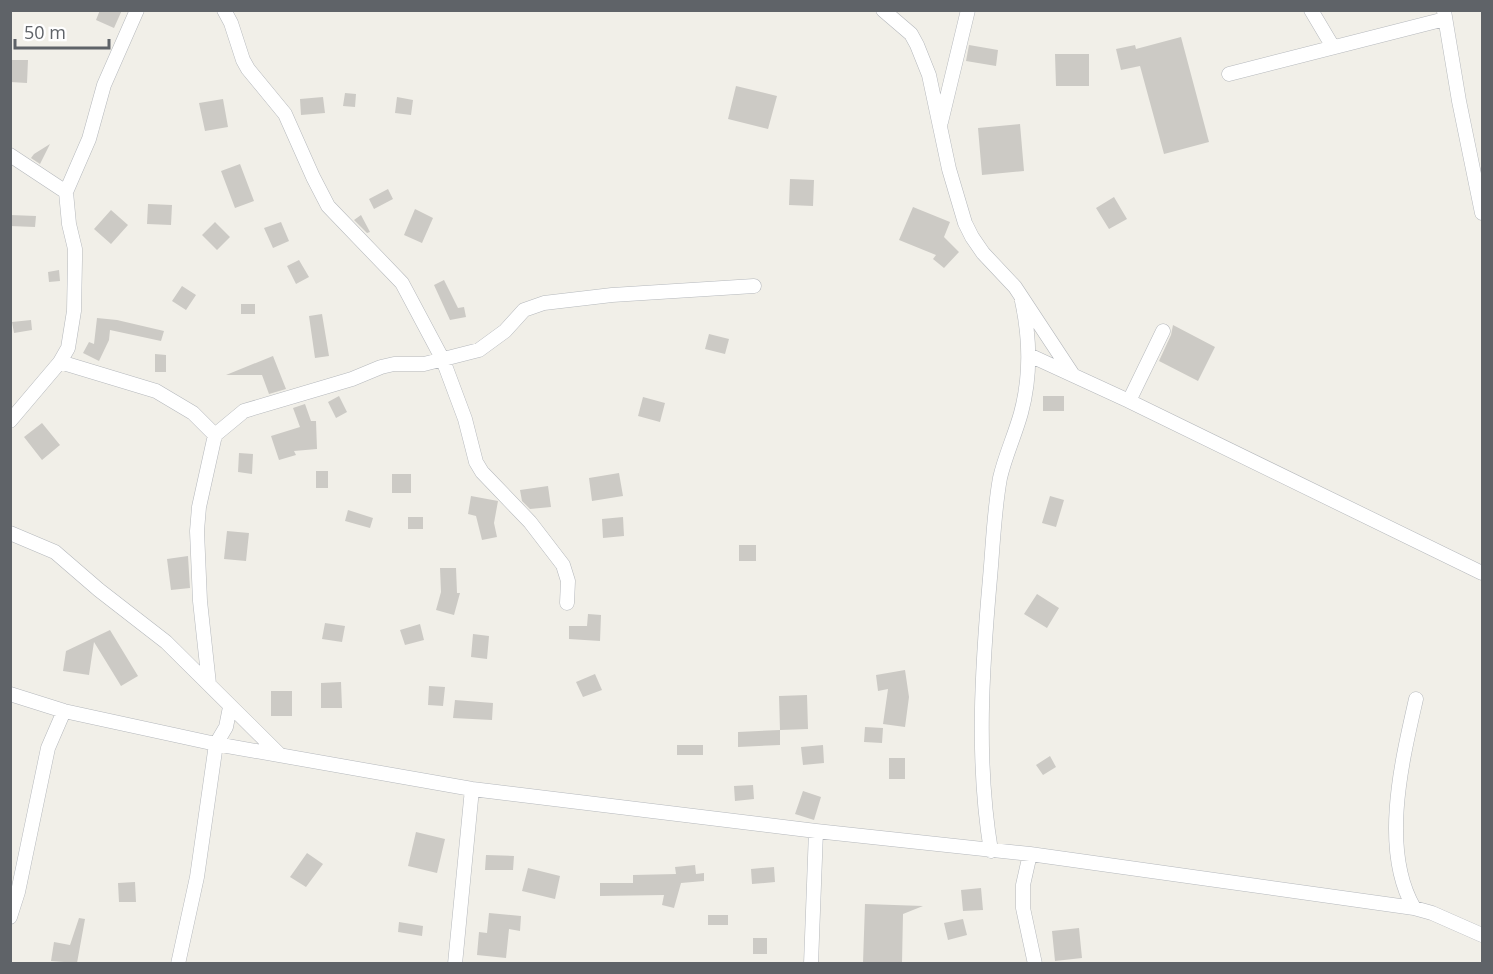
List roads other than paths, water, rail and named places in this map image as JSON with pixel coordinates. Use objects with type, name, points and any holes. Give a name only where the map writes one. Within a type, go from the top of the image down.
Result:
[{"type":"street","points":[[10,421],[60,362],[68,348],[74,310],[75,249],[69,224],[66,192],[89,139],[104,85],[137,10]]},
{"type":"street","points":[[224,10],[231,23],[243,60],[285,114],[328,206],[402,283],[443,360],[465,419],[476,462],[482,472],[530,522],[563,565],[568,581],[567,603]]},
{"type":"street","points":[[883,10],[911,34],[929,75],[949,169],[965,223],[983,253],[1004,273],[1074,376]]},
{"type":"street","points":[[940,126],[968,10]]},
{"type":"street","points":[[1311,10],[1333,47]]},
{"type":"street","points":[[1228,74],[1445,15],[1459,101],[1482,213]]},
{"type":"street","points":[[10,155],[66,192]]},
{"type":"street","points":[[209,684],[200,601],[197,531],[199,507],[215,435],[244,411],[352,379],[381,367],[394,364],[424,364],[479,350],[505,331],[524,310],[544,303],[602,296],[754,286]]},
{"type":"street","points":[[991,850],[983,791],[982,754],[988,602],[1000,478],[1023,406],[1029,372],[1027,321],[1022,301]]},
{"type":"street","points":[[1129,401],[1163,331]]},
{"type":"street","points":[[1029,355],[1479,568]]},
{"type":"street","points":[[60,362],[156,391],[193,413],[215,435]]},
{"type":"street","points":[[10,533],[55,552],[99,590],[166,642],[279,754]]},
{"type":"street","points":[[10,694],[64,711],[216,744],[472,789],[816,831],[1030,854],[1414,908],[1432,913],[1482,935]]},
{"type":"street","points":[[1414,908],[1405,892],[1400,874],[1397,816],[1398,794],[1416,699]]},
{"type":"street","points":[[178,963],[197,877],[216,744],[226,727],[230,707]]},
{"type":"street","points":[[10,918],[48,748],[64,711]]},
{"type":"street","points":[[455,963],[472,789]]},
{"type":"street","points":[[811,963],[816,831]]},
{"type":"street","points":[[1030,854],[1023,885],[1023,908],[1035,963]]}]
